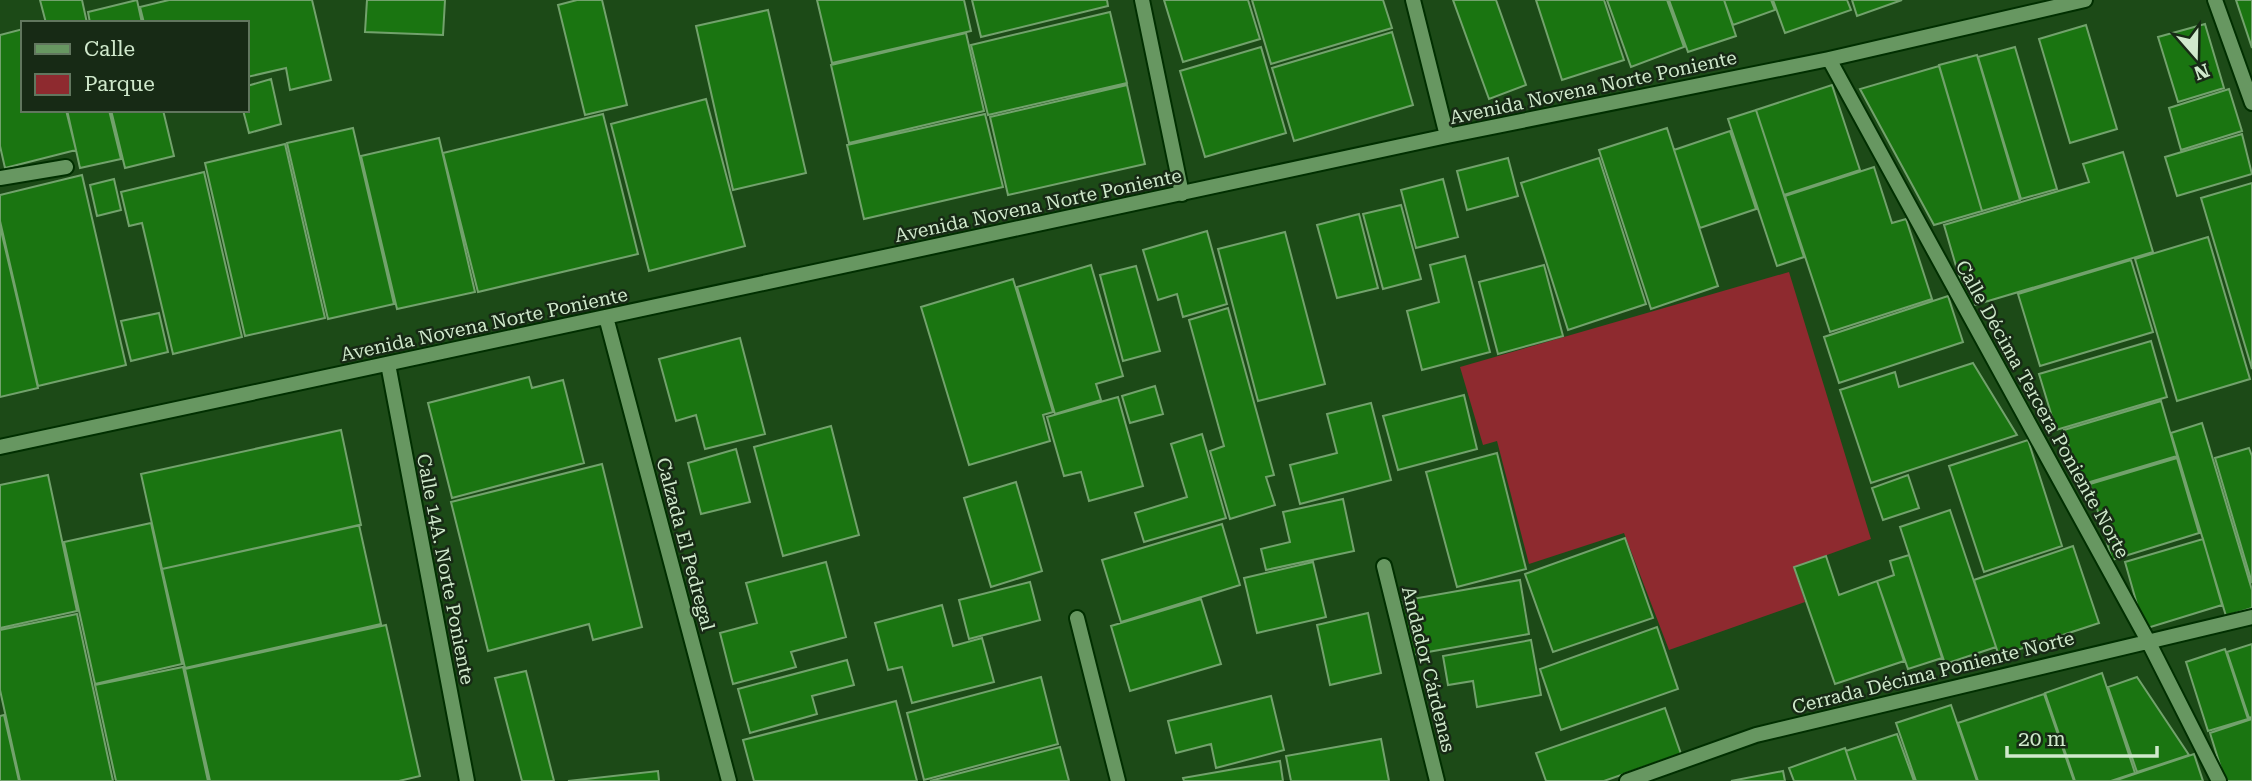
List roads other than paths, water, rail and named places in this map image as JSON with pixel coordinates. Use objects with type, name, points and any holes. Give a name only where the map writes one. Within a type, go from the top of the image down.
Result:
[{"type":"street","points":[[1142,0],[1182,194]]},
{"type":"street","points":[[1413,0],[1447,136]]},
{"type":"street","name":"Avenida Novena Norte Poniente","points":[[0,447],[1447,136],[1829,59],[2085,0]]},
{"type":"street","points":[[2215,0],[2252,103]]},
{"type":"street","name":"Calle Décima Tercera Poniente Norte","points":[[1829,59],[2147,639],[2219,781]]},
{"type":"street","points":[[0,178],[66,167]]},
{"type":"street","name":"Calzada El Pedregal","points":[[606,317],[729,781]]},
{"type":"street","name":"Calle 14A. Norte Poniente","points":[[388,364],[467,781]]},
{"type":"street","name":"Andador Cárdenas","points":[[1384,566],[1437,781]]},
{"type":"street","name":"Cerrada Décima Poniente Norte","points":[[1627,781],[1756,736],[2147,639],[2252,617]]},
{"type":"street","points":[[1077,618],[1118,781]]}]
